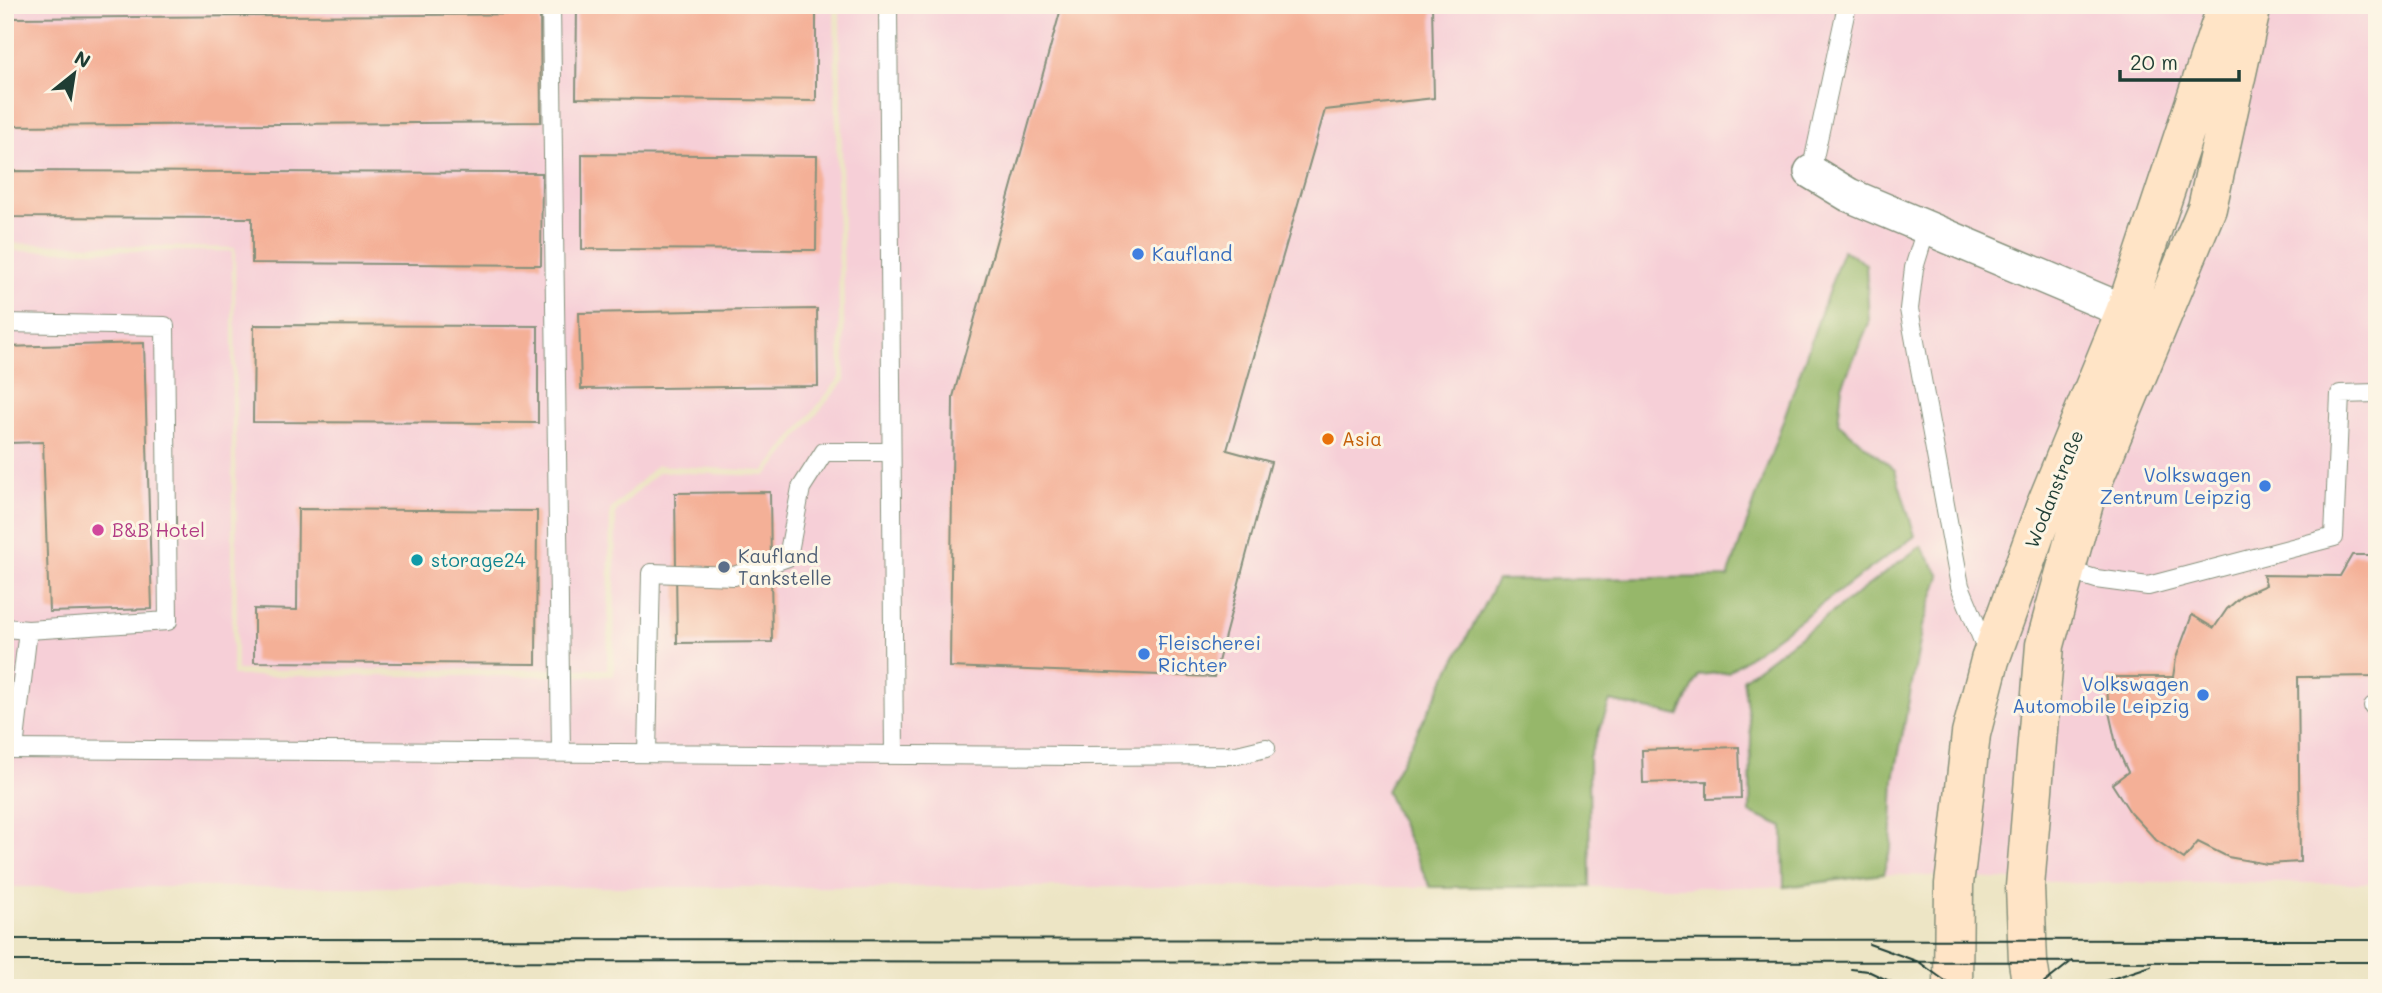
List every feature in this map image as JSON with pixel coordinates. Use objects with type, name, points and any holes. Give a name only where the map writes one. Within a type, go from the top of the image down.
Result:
[{"type":"street","name":"Wodanstraße","points":[[2032,988],[2028,962],[2025,887],[2045,645],[2084,503],[2141,318],[2227,5]]},
{"type":"street","name":"Wodanstraße","points":[[1953,988],[1954,884],[1971,734],[1990,660],[2045,507],[2141,318],[2207,208],[2252,5]]},
{"type":"street","points":[[1811,172],[1849,195],[2141,318]]},
{"type":"lane","points":[[551,5],[561,752]]},
{"type":"lane","points":[[888,5],[894,755]]},
{"type":"lane","points":[[1811,172],[1847,5]]},
{"type":"lane","points":[[1926,229],[1914,268],[1909,310],[1960,586],[1990,660]]},
{"type":"lane","points":[[5,323],[165,326],[168,621],[28,630],[5,628]]},
{"type":"lane","points":[[2066,570],[2096,579],[2148,586],[2334,537],[2340,394],[2377,393]]},
{"type":"lane","points":[[647,753],[651,573],[734,576],[788,557],[801,488],[824,452],[891,452]]},
{"type":"lane","points":[[28,630],[10,749],[1237,755],[1266,748]]},
{"type":"shaded area","points":[[5,5],[834,5],[840,377],[765,471],[657,465],[610,510],[607,669],[237,670],[235,248],[5,243]]},
{"type":"shaded area","points":[[840,5],[2377,5],[2377,883],[2080,883],[1883,874],[1784,887],[5,887],[5,251],[232,251],[232,676],[614,676],[616,512],[658,472],[766,476],[845,380]]},
{"type":"green space","points":[[1843,250],[1866,264],[1869,323],[1842,386],[1838,423],[1895,470],[1915,536],[1728,672],[1699,675],[1679,716],[1610,701],[1589,757],[1590,887],[1430,887],[1386,791],[1497,580],[1728,577]]},
{"type":"green space","points":[[1921,546],[1940,576],[1923,626],[1894,779],[1891,848],[1883,874],[1784,887],[1783,827],[1750,813],[1751,735],[1743,679]]},
{"type":"building","points":[[577,5],[816,6],[816,101],[576,98]]},
{"type":"building","name":"Kaufland","points":[[1062,5],[1432,5],[1434,98],[1325,110],[1227,450],[1271,462],[1214,677],[950,667],[953,397]]},
{"type":"building","points":[[540,14],[541,122],[5,126],[5,70],[11,70],[11,18]]},
{"type":"building","points":[[582,154],[817,156],[816,250],[582,249]]},
{"type":"building","points":[[5,171],[542,173],[541,265],[252,263],[252,218],[5,217]]},
{"type":"building","points":[[817,309],[818,386],[581,389],[579,313]]},
{"type":"building","points":[[254,325],[538,326],[538,423],[253,422]]},
{"type":"building","name":"B&B Hotel","points":[[144,343],[152,609],[49,612],[43,442],[8,443],[5,347]]},
{"type":"building","name":"Kaufland Tankstelle","points":[[770,492],[772,642],[677,643],[675,493]]},
{"type":"building","name":"storage24","points":[[298,509],[537,511],[536,664],[254,662],[254,609],[297,610]]},
{"type":"building","name":"Volkswagen Automobile Leipzig","points":[[2352,555],[2377,555],[2377,676],[2298,677],[2300,862],[2267,864],[2228,857],[2198,842],[2184,859],[2156,840],[2130,812],[2112,784],[2128,772],[2117,748],[2109,712],[2106,677],[2173,677],[2176,658],[2192,615],[2214,628],[2227,609],[2243,595],[2266,585],[2263,575],[2340,576]]},
{"type":"building","points":[[1739,747],[1741,798],[1707,799],[1707,781],[1643,783],[1642,750]]},
{"type":"tram line","points":[[5,939],[2377,940]]},
{"type":"tram line","points":[[1869,944],[1919,962],[1955,988]]},
{"type":"tram line","points":[[5,961],[2377,962]]},
{"type":"tram line","points":[[2038,988],[2072,961]]},
{"type":"tram line","points":[[2084,988],[2151,966]]},
{"type":"tram line","points":[[1851,969],[1868,971],[1904,988]]},
{"type":"place","name":"Kaufland","points":[[1138,254]]},
{"type":"place","name":"Asia","points":[[1328,439]]},
{"type":"place","name":"Volkswagen Zentrum Leipzig","points":[[2265,486]]},
{"type":"place","name":"B&B Hotel","points":[[98,530]]},
{"type":"place","name":"storage24","points":[[417,560]]},
{"type":"place","name":"Kaufland Tankstelle","points":[[724,567]]},
{"type":"place","name":"Fleischerei Richter","points":[[1144,654]]},
{"type":"place","name":"Volkswagen Automobile Leipzig","points":[[2203,695]]}]
